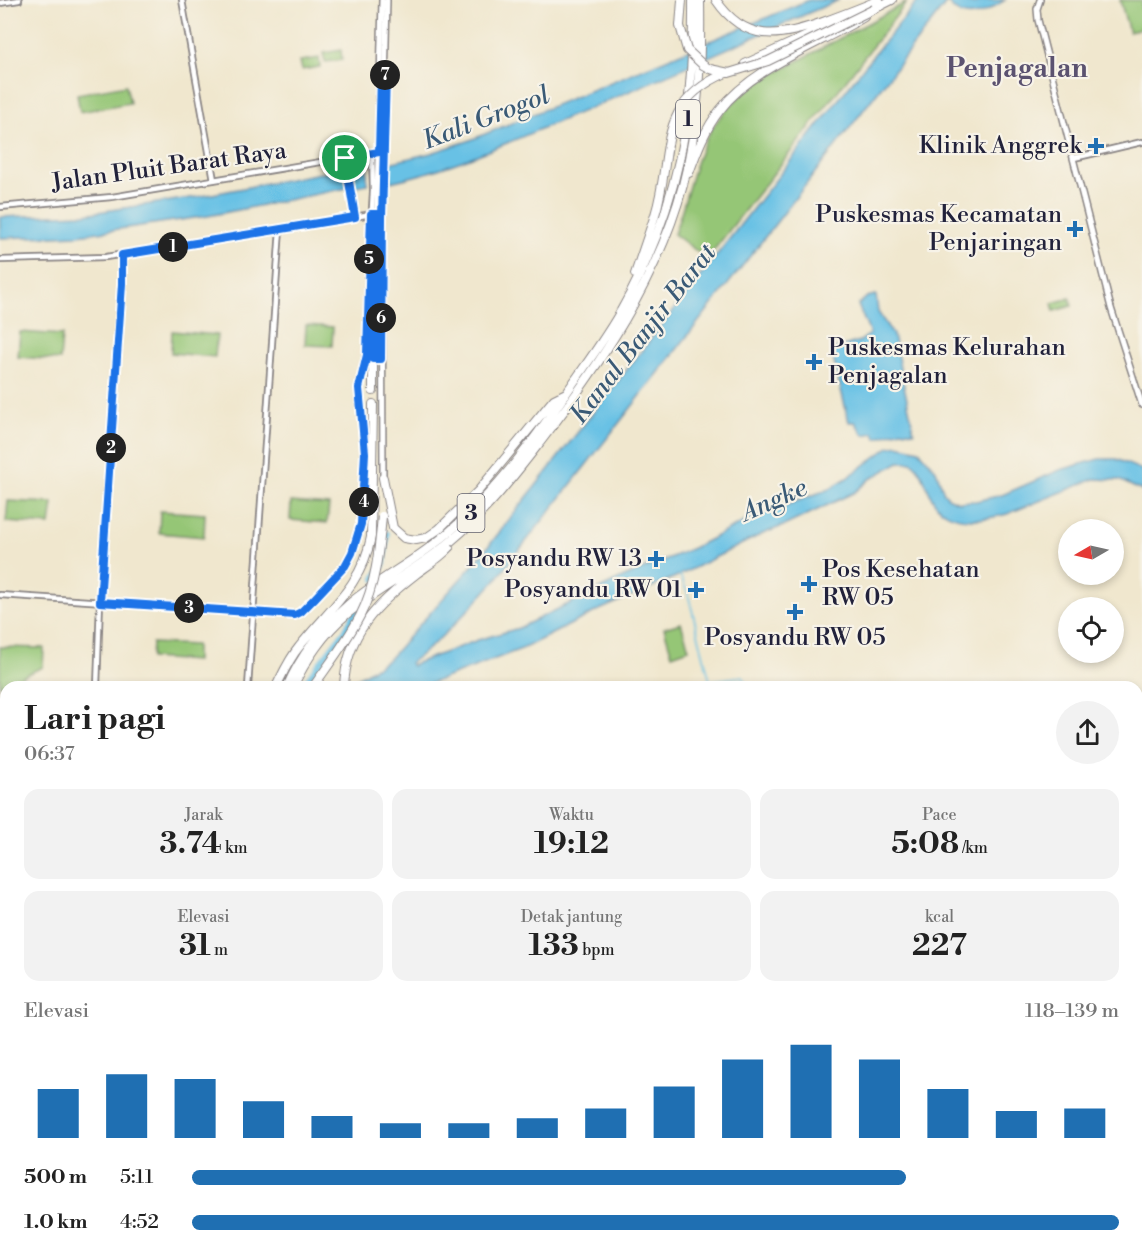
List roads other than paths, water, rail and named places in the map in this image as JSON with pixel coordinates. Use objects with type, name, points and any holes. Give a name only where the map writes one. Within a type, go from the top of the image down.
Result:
[{"type":"highway","points":[[682,0],[680,26],[687,50],[710,69],[729,73],[768,61],[892,0]]},
{"type":"highway","name":"1","points":[[614,322],[635,285],[658,233],[675,182],[686,132],[693,62],[693,0]]},
{"type":"highway","name":"3","points":[[297,681],[315,650],[345,615],[450,542],[474,521],[502,491],[558,420],[596,364],[641,288],[672,219],[681,191],[696,114],[700,56],[700,0]]},
{"type":"highway","points":[[716,0],[738,24],[752,31],[772,34],[784,34],[812,26],[881,0]]},
{"type":"highway","points":[[614,322],[638,269],[655,215],[674,121],[689,95],[710,80],[767,56],[881,0]]},
{"type":"highway","points":[[681,191],[696,152],[712,122],[720,109],[740,88],[778,64],[857,22],[873,9]]},
{"type":"highway","name":"3","points":[[282,681],[302,649],[338,610],[427,549],[485,498],[552,415],[614,322]]},
{"type":"highway","points":[[373,391],[377,359]]},
{"type":"highway","points":[[450,518],[492,475],[554,399],[566,393]]},
{"type":"highway","points":[[281,681],[297,648],[353,583],[368,552],[371,537],[373,404]]},
{"type":"highway","points":[[383,478],[390,522],[400,536],[416,540],[426,538],[464,508],[516,455],[522,453]]},
{"type":"highway","points":[[317,681],[350,632],[366,600],[375,573],[382,516],[383,478]]},
{"type":"highway","points":[[345,681],[352,647],[368,617],[398,589],[444,553],[450,542]]},
{"type":"highway","name":"3","points":[[291,681],[316,639],[348,605]]},
{"type":"main road","points":[[378,164],[376,153],[383,75],[382,0]]},
{"type":"main road","points":[[383,478],[377,359],[374,214],[387,0]]},
{"type":"main road","points":[[1040,0],[1037,9],[1038,20],[1111,308],[1141,395],[1142,405]]},
{"type":"main road","points":[[376,187],[377,359]]},
{"type":"street","points":[[0,3],[19,0]]},
{"type":"street","points":[[182,0],[214,180]]},
{"type":"street","points":[[1074,161],[1142,142]]},
{"type":"street","name":"Jalan Pluit Barat Raya","points":[[0,207],[104,198],[376,153]]},
{"type":"street","points":[[345,158],[355,217]]},
{"type":"street","points":[[0,260],[122,255],[374,214],[367,355],[359,388],[365,453],[361,524],[352,553],[345,566],[298,614],[0,595]]},
{"type":"street","points":[[249,681],[280,228]]},
{"type":"street","points":[[97,681],[100,602],[122,284],[122,255]]},
{"type":"water","points":[[809,0],[839,0],[495,148],[433,171],[390,182],[389,163],[468,141]]},
{"type":"water","points":[[919,0],[960,0],[973,4],[983,0],[1005,0],[976,15],[964,15],[947,2],[495,581],[444,635],[410,663],[412,666],[478,640],[519,628],[622,578],[693,548],[748,520],[829,489],[889,447],[898,445],[919,450],[936,470],[944,493],[959,502],[1002,495],[1060,470],[1099,459],[1116,459],[1142,470],[1142,491],[1119,480],[1094,479],[1007,514],[986,518],[964,518],[945,512],[937,505],[912,462],[899,462],[870,479],[855,492],[760,535],[680,575],[597,611],[524,648],[437,681],[353,681],[389,659],[480,557]]},
{"type":"water","points":[[367,164],[367,184],[208,216],[78,235],[0,238],[0,217],[85,214],[197,197]]},
{"type":"water","points":[[876,295],[878,312],[893,335],[914,432],[901,430],[876,438],[874,433],[864,435],[855,422],[849,422],[831,350],[860,341],[870,334],[858,305],[867,297]]},
{"type":"water","points":[[343,676],[346,681],[328,681],[329,680]]},
{"type":"waterway","points":[[375,579],[384,562],[387,534]]},
{"type":"waterway","points":[[679,573],[688,594],[710,681]]},
{"type":"waterway","points":[[307,681],[345,631],[359,606]]},
{"type":"waterway","points":[[710,681],[743,676],[745,681]]},
{"type":"place","name":"Klinik Anggrek","points":[[1096,146]]},
{"type":"place","name":"Puskesmas Kecamatan Penjaringan","points":[[1075,229]]},
{"type":"place","name":"Puskesmas Kelurahan Penjagalan","points":[[814,362]]},
{"type":"place","name":"Posyandu RW 13","points":[[656,559]]},
{"type":"place","name":"Pos Kesehatan RW 05","points":[[809,584]]},
{"type":"place","name":"Posyandu RW 01","points":[[696,590]]},
{"type":"place","name":"Posyandu RW 05","points":[[795,612]]},
{"type":"district","name":"Penjagalan","points":[[1017,69]]},
{"type":"water label","name":"Kali Grogol","points":[[486,118]]},
{"type":"water label","name":"Kanal Banjir Barat","points":[[643,334]]},
{"type":"water label","name":"Angke","points":[[774,500]]}]
